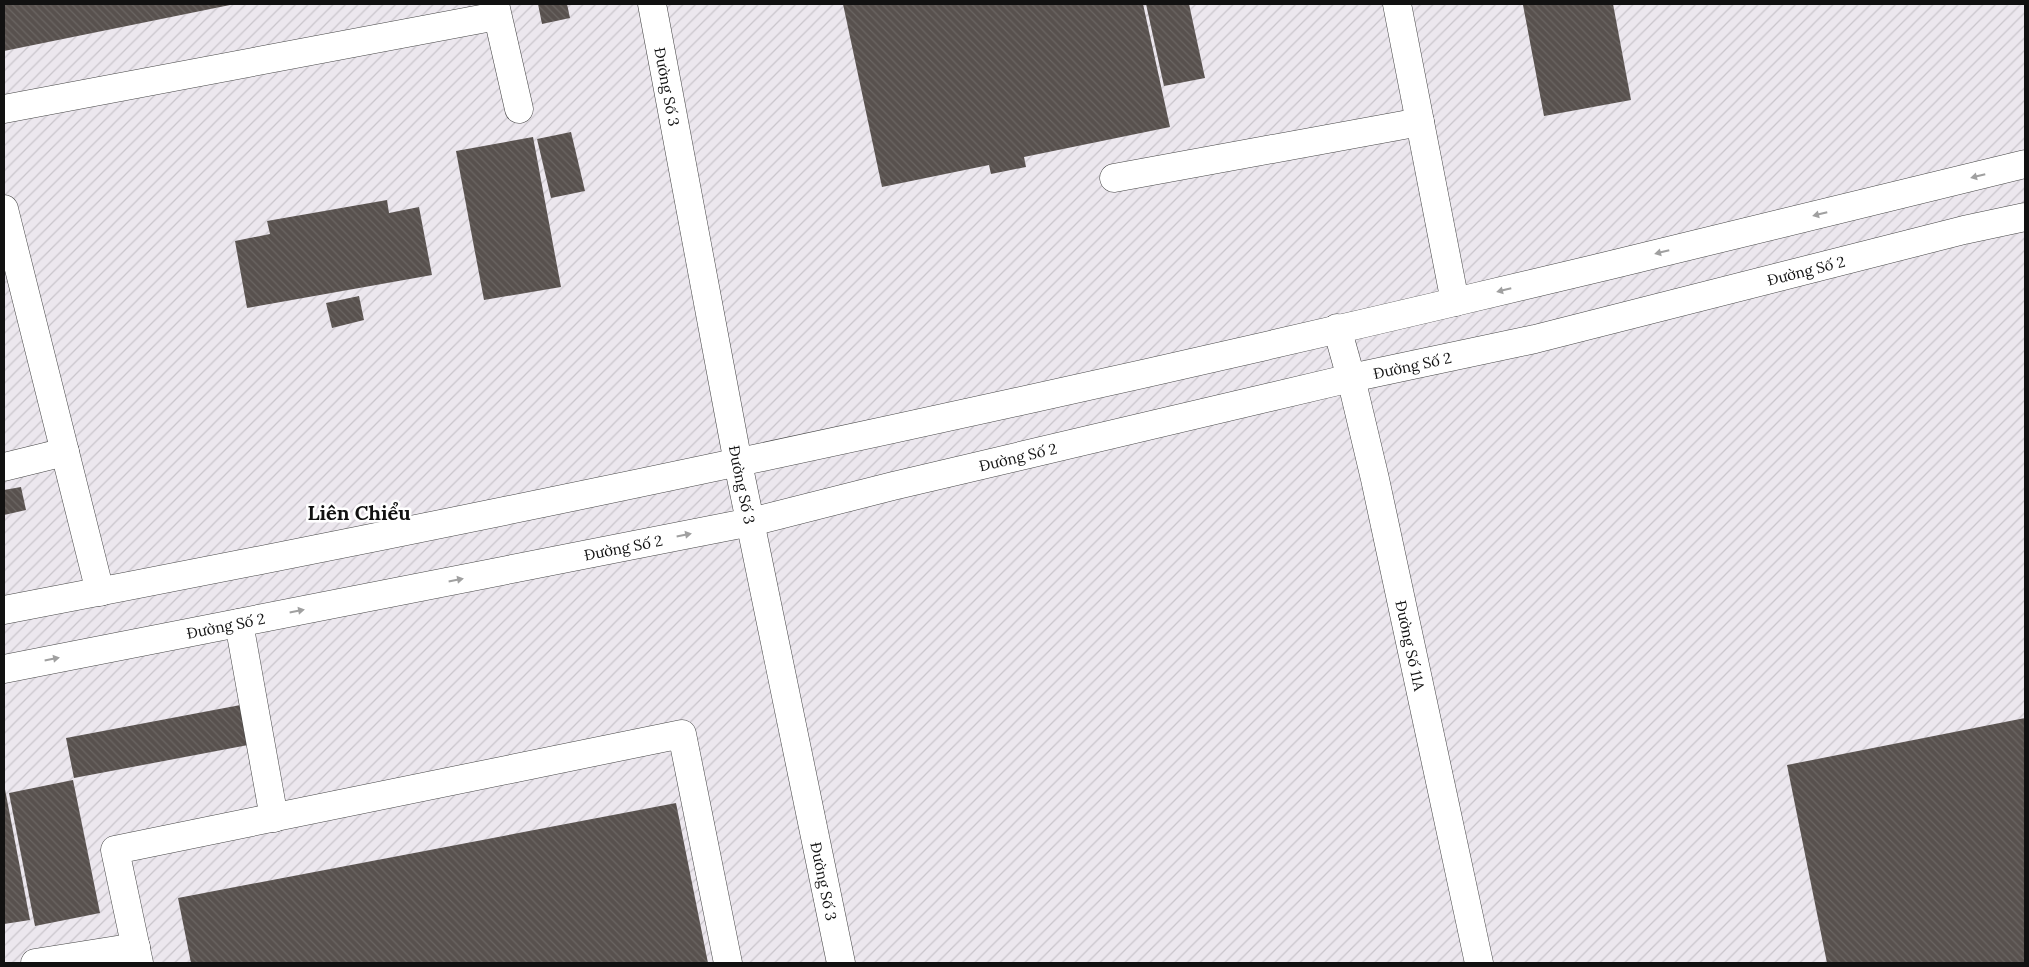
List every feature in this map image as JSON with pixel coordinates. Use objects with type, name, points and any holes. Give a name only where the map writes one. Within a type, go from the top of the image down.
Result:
[{"type":"street","name":"Đường Số 3","points":[[652,4],[738,463],[841,963]]},
{"type":"street","points":[[1397,4],[1454,302]]},
{"type":"street","points":[[4,109],[496,10],[519,109]]},
{"type":"street","points":[[1114,178],[1420,122]]},
{"type":"street","points":[[4,610],[738,463],[1454,302],[2025,164]]},
{"type":"street","points":[[4,209],[100,592]]},
{"type":"street","name":"Đường Số 2","points":[[4,669],[751,522],[893,486],[1351,378],[1535,339],[2025,216]]},
{"type":"street","name":"Đường Số 11A","points":[[1337,328],[1351,378],[1479,963]]},
{"type":"street","points":[[4,467],[65,452]]},
{"type":"street","points":[[239,622],[274,818]]},
{"type":"street","points":[[35,963],[137,955],[115,850],[682,734],[728,963]]},
{"type":"shaded area","points":[[4,4],[2025,4],[2025,963],[4,963]]},
{"type":"building","points":[[4,4],[230,4],[230,5],[4,51]]},
{"type":"building","points":[[538,4],[567,4],[570,18],[542,24]]},
{"type":"building","points":[[843,4],[1143,4],[1170,127],[1024,157],[1026,167],[991,174],[989,165],[882,187]]},
{"type":"building","points":[[1146,4],[1189,4],[1205,78],[1164,86]]},
{"type":"building","points":[[1613,4],[1631,100],[1544,116],[1523,5]]},
{"type":"building","points":[[571,132],[585,191],[551,198],[537,139]]},
{"type":"building","points":[[533,137],[561,287],[484,300],[456,151]]},
{"type":"building","points":[[387,200],[389,213],[419,207],[432,275],[247,308],[235,241],[270,234],[267,221]]},
{"type":"building","points":[[359,296],[364,320],[332,328],[326,303]]},
{"type":"building","points":[[21,487],[26,510],[4,515],[4,490]]},
{"type":"building","points":[[251,703],[259,743],[74,778],[66,738]]},
{"type":"building","points":[[2025,718],[2025,963],[1827,963],[1787,765]]},
{"type":"building","points":[[73,780],[100,913],[35,926],[9,793]]},
{"type":"building","points":[[4,784],[30,920],[4,924]]},
{"type":"building","points":[[676,803],[708,963],[191,963],[178,898]]},
{"type":"district","name":"Liên Chiểu","points":[[359,512]]}]
